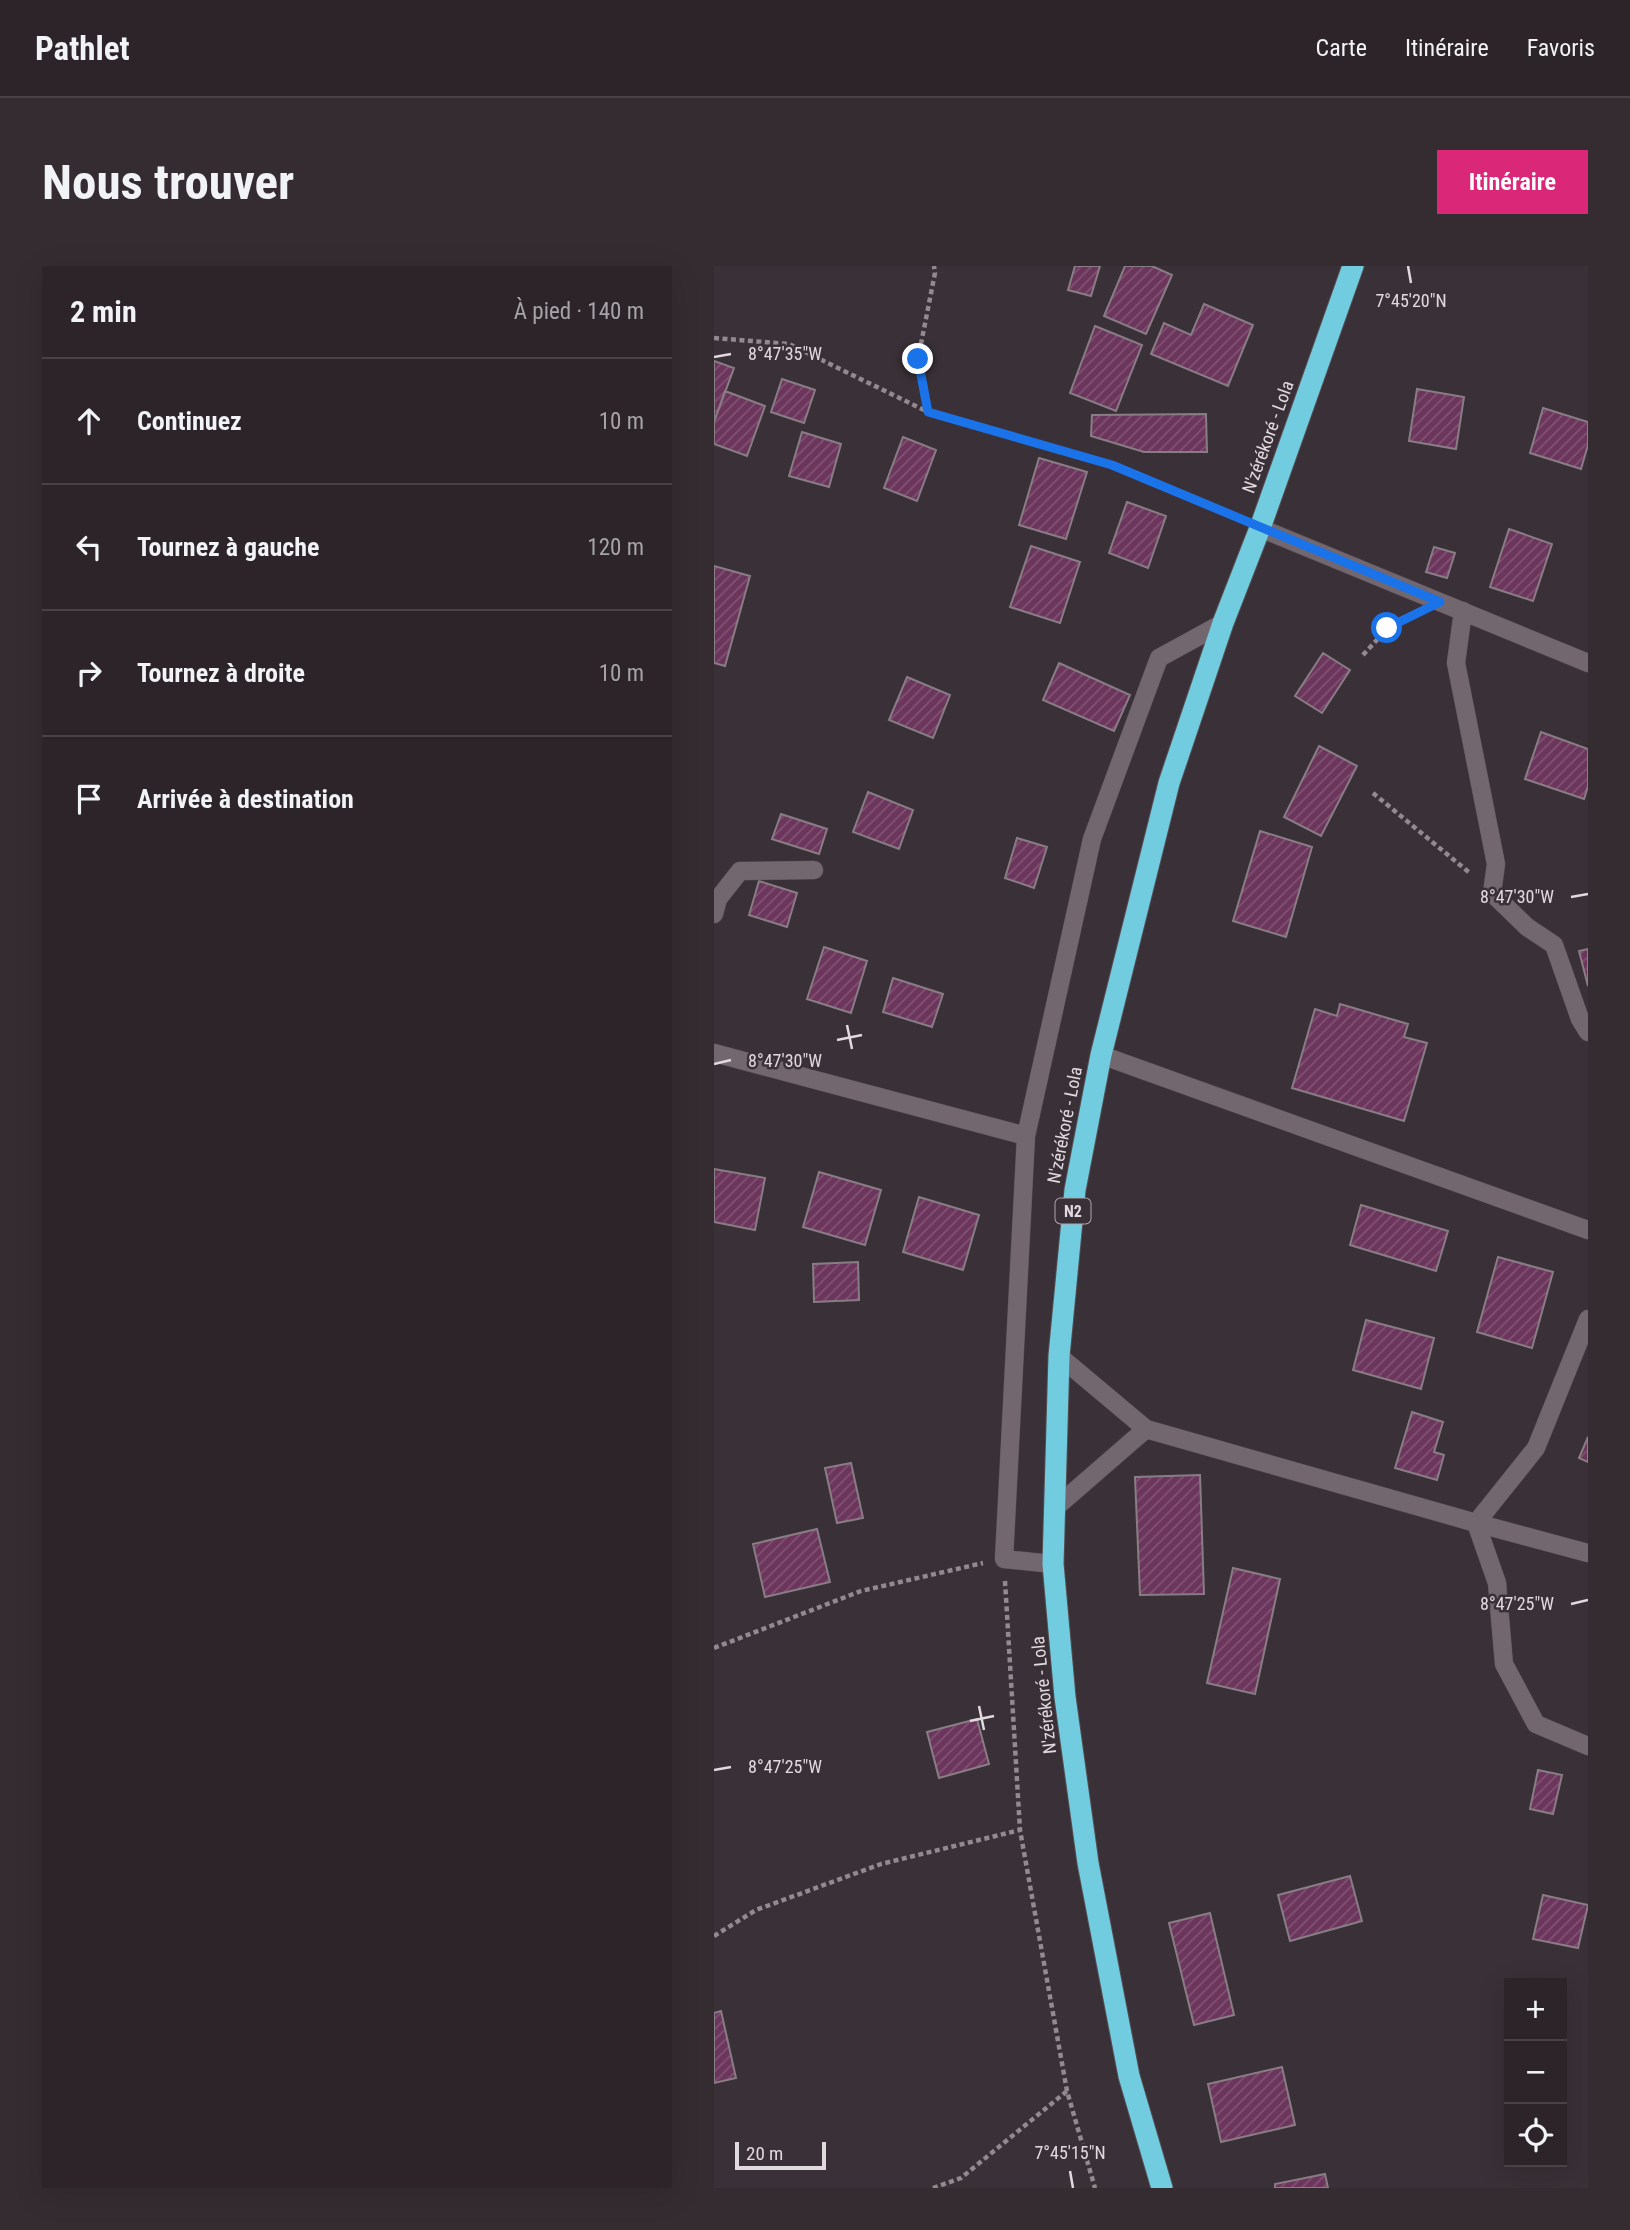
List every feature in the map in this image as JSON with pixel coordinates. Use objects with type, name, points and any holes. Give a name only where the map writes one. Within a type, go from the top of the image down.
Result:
[{"type":"highway","name":"N'zérékoré - Lola","points":[[1162,2188],[1129,2076],[1088,1863],[1065,1697],[1053,1564],[1059,1356],[1075,1190],[1101,1055],[1169,783],[1223,623],[1260,528],[1353,266]]},
{"type":"street","points":[[1260,528],[1588,663]]},
{"type":"street","points":[[1463,611],[1456,663],[1496,864],[1492,894],[1527,927],[1555,946],[1580,1019],[1588,1032]]},
{"type":"street","points":[[1053,1564],[1003,1559],[1026,1136],[1092,839],[1159,658],[1223,623]]},
{"type":"street","points":[[714,914],[718,899],[740,871],[814,870]]},
{"type":"street","points":[[714,1053],[1026,1136]]},
{"type":"street","points":[[1101,1055],[1588,1230]]},
{"type":"street","points":[[1476,1523],[1536,1448],[1588,1319]]},
{"type":"street","points":[[1059,1356],[1146,1429],[1588,1553]]},
{"type":"street","points":[[1055,1508],[1146,1429]]},
{"type":"street","points":[[1476,1523],[1497,1583],[1504,1664],[1536,1724],[1588,1746]]},
{"type":"path","points":[[928,412],[918,359],[935,273],[934,266]]},
{"type":"path","points":[[714,338],[789,344],[928,412],[1112,465],[1260,528]]},
{"type":"path","points":[[1363,654],[1387,628],[1440,602]]},
{"type":"path","points":[[1373,793],[1492,894]]},
{"type":"path","points":[[714,1648],[862,1591],[1003,1559],[1020,1830],[1067,2091],[1095,2188]]},
{"type":"path","points":[[714,1936],[756,1910],[881,1864],[1020,1830]]},
{"type":"path","points":[[933,2188],[961,2178],[1067,2091]]},
{"type":"building","points":[[1075,266],[1100,266],[1091,296],[1068,290]]},
{"type":"building","points":[[1125,266],[1152,266],[1172,275],[1146,334],[1104,316]]},
{"type":"building","points":[[1204,304],[1253,325],[1228,386],[1151,354],[1164,323],[1191,335]]},
{"type":"building","points":[[1095,326],[1142,345],[1116,411],[1070,393]]},
{"type":"building","points":[[714,361],[734,368],[714,422]]},
{"type":"building","points":[[782,379],[815,390],[804,423],[771,412]]},
{"type":"building","points":[[1417,389],[1464,397],[1456,449],[1409,441]]},
{"type":"building","points":[[725,391],[765,406],[747,456],[714,444],[714,422]]},
{"type":"building","points":[[1543,408],[1588,422],[1588,445],[1581,469],[1530,453]]},
{"type":"building","points":[[1206,414],[1207,452],[1144,452],[1091,436],[1092,415]]},
{"type":"building","points":[[802,432],[841,444],[829,487],[789,476]]},
{"type":"building","points":[[903,437],[936,450],[917,501],[884,488]]},
{"type":"building","points":[[1039,458],[1087,472],[1066,539],[1019,525]]},
{"type":"building","points":[[1127,502],[1166,516],[1148,568],[1109,553]]},
{"type":"building","points":[[1509,529],[1552,544],[1533,601],[1490,587]]},
{"type":"building","points":[[1031,546],[1080,562],[1060,623],[1010,607]]},
{"type":"building","points":[[1434,547],[1455,553],[1447,578],[1426,572]]},
{"type":"building","points":[[714,566],[750,576],[725,666],[714,663]]},
{"type":"building","points":[[1323,653],[1350,670],[1322,713],[1295,696]]},
{"type":"building","points":[[1059,663],[1130,695],[1114,731],[1043,700]]},
{"type":"building","points":[[907,677],[950,695],[933,738],[889,720]]},
{"type":"building","points":[[1541,732],[1588,749],[1588,786],[1584,799],[1525,779]]},
{"type":"building","points":[[1319,746],[1357,766],[1321,836],[1284,817]]},
{"type":"building","points":[[868,792],[913,810],[899,849],[853,832]]},
{"type":"building","points":[[781,814],[827,829],[819,854],[772,839]]},
{"type":"building","points":[[1260,831],[1312,847],[1286,937],[1233,921]]},
{"type":"building","points":[[1017,838],[1047,847],[1034,888],[1005,878]]},
{"type":"building","points":[[759,881],[797,893],[787,927],[749,915]]},
{"type":"building","points":[[824,947],[867,961],[851,1013],[807,999]]},
{"type":"building","points":[[1588,949],[1588,986],[1579,951]]},
{"type":"building","points":[[893,978],[943,994],[932,1027],[883,1012]]},
{"type":"building","points":[[1340,1004],[1408,1024],[1404,1037],[1427,1043],[1404,1121],[1292,1088],[1315,1009],[1337,1016]]},
{"type":"building","points":[[714,1169],[765,1178],[755,1230],[714,1222]]},
{"type":"building","points":[[819,1172],[881,1190],[865,1245],[803,1227]]},
{"type":"building","points":[[919,1197],[979,1215],[963,1270],[903,1252]]},
{"type":"building","points":[[1361,1205],[1448,1231],[1436,1271],[1350,1245]]},
{"type":"building","points":[[1498,1257],[1553,1272],[1532,1348],[1477,1332]]},
{"type":"building","points":[[858,1262],[859,1300],[814,1302],[813,1264]]},
{"type":"building","points":[[1366,1320],[1434,1338],[1421,1389],[1353,1370]]},
{"type":"building","points":[[1412,1412],[1443,1422],[1434,1452],[1444,1455],[1437,1480],[1395,1468]]},
{"type":"building","points":[[1588,1437],[1588,1462],[1579,1458]]},
{"type":"building","points":[[851,1463],[863,1518],[837,1523],[825,1468]]},
{"type":"building","points":[[1200,1475],[1204,1594],[1140,1595],[1135,1477]]},
{"type":"building","points":[[817,1529],[830,1582],[765,1597],[753,1544]]},
{"type":"building","points":[[1233,1568],[1280,1579],[1255,1694],[1207,1683]]},
{"type":"building","points":[[977,1719],[989,1764],[939,1778],[927,1732]]},
{"type":"building","points":[[1538,1770],[1562,1775],[1553,1814],[1530,1809]]},
{"type":"building","points":[[1350,1876],[1362,1921],[1290,1941],[1278,1895]]},
{"type":"building","points":[[1543,1895],[1588,1905],[1578,1948],[1533,1939]]},
{"type":"building","points":[[1210,1913],[1234,2015],[1194,2025],[1169,1923]]},
{"type":"building","points":[[721,2011],[736,2078],[714,2083],[714,2013]]},
{"type":"building","points":[[1282,2067],[1295,2125],[1221,2142],[1208,2084]]},
{"type":"building","points":[[1325,2174],[1328,2188],[1275,2188],[1275,2184]]},
{"type":"route","points":[[918,359],[928,412],[1112,465],[1440,602],[1387,628]]}]
